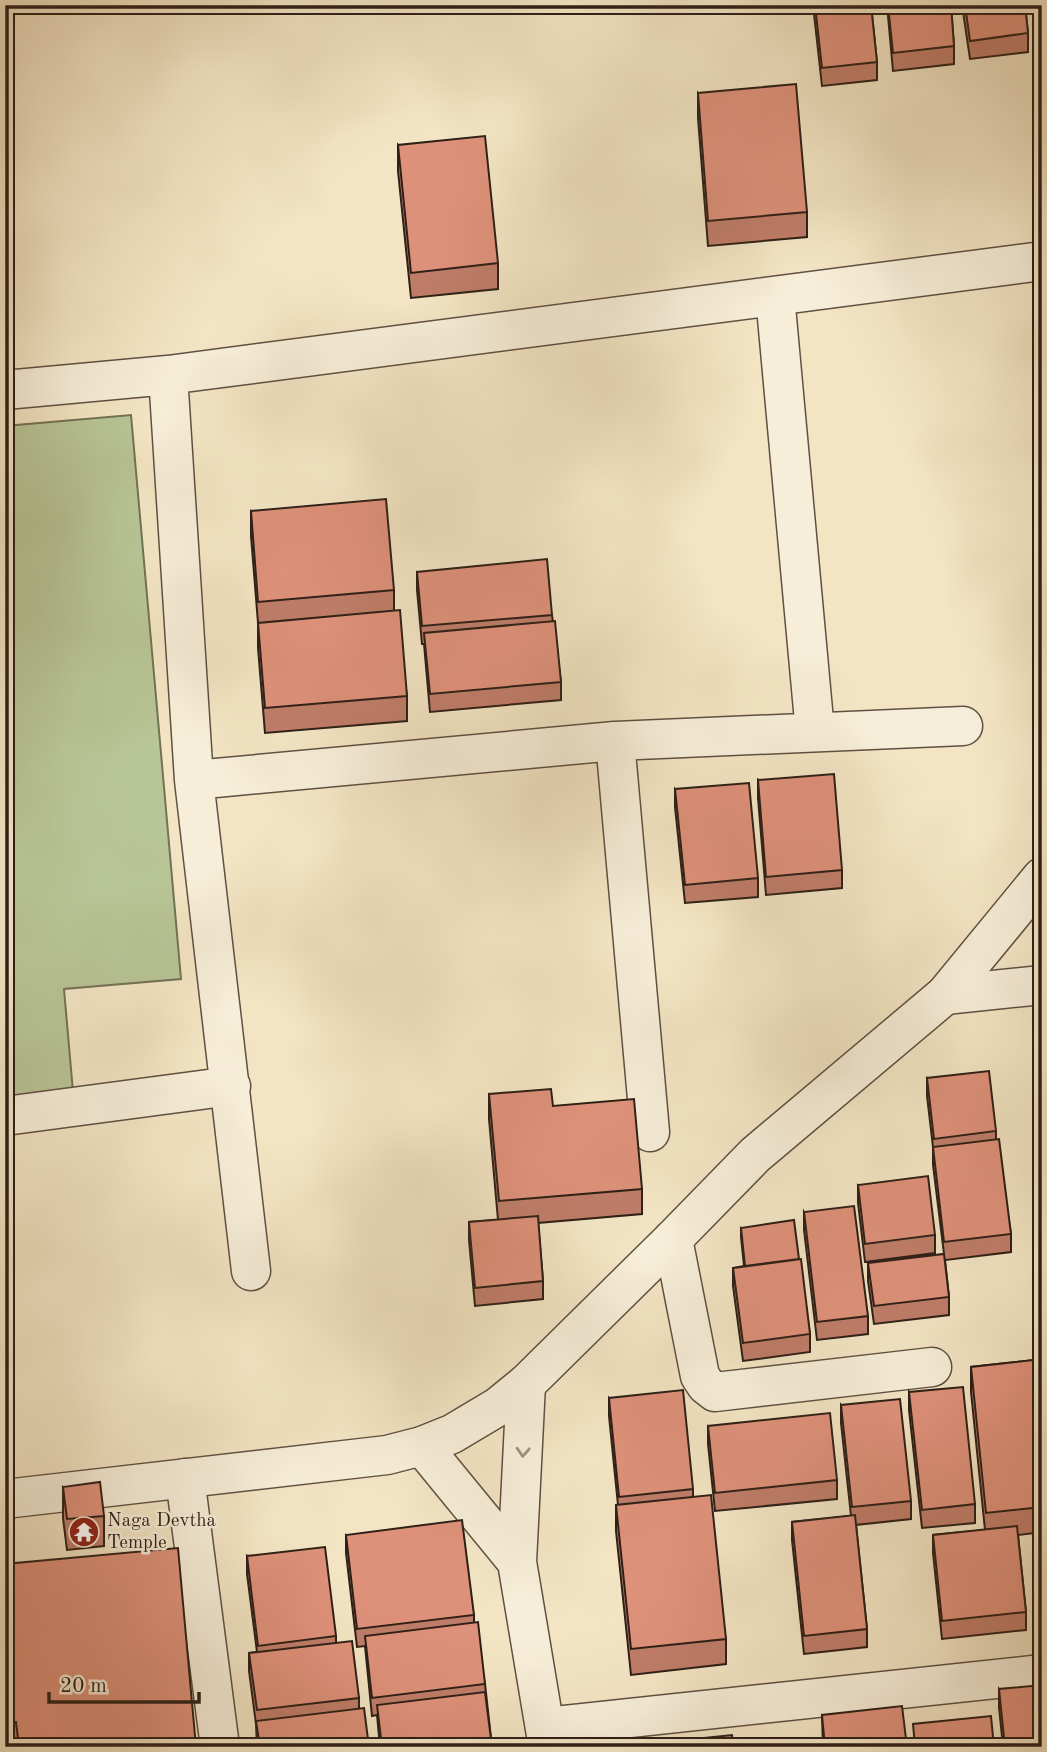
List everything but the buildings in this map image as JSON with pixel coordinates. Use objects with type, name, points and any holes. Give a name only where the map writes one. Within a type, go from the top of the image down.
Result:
[{"type":"street","points":[[5,390],[168,374],[1042,261]]},
{"type":"street","points":[[775,296],[815,732]]},
{"type":"street","points":[[168,374],[194,780],[251,1271]]},
{"type":"street","points":[[194,780],[615,741],[963,726]]},
{"type":"street","points":[[615,741],[650,1132]]},
{"type":"street","points":[[5,1499],[374,1457],[422,1446],[477,1421],[526,1384],[755,1155],[945,995],[1042,877]]},
{"type":"street","points":[[945,995],[1042,985]]},
{"type":"street","points":[[5,1116],[231,1086]]},
{"type":"street","points":[[673,1239],[700,1376],[715,1392],[932,1367]]},
{"type":"street","points":[[526,1384],[517,1562],[547,1737],[1042,1674]]},
{"type":"street","points":[[422,1446],[517,1562]]},
{"type":"street","points":[[185,1478],[220,1747]]},
{"type":"green space","points":[[131,415],[181,979],[64,989],[73,1092],[5,1098],[5,426]]},
{"type":"place","name":"Naga Devtha Temple","points":[[84,1532]]}]
